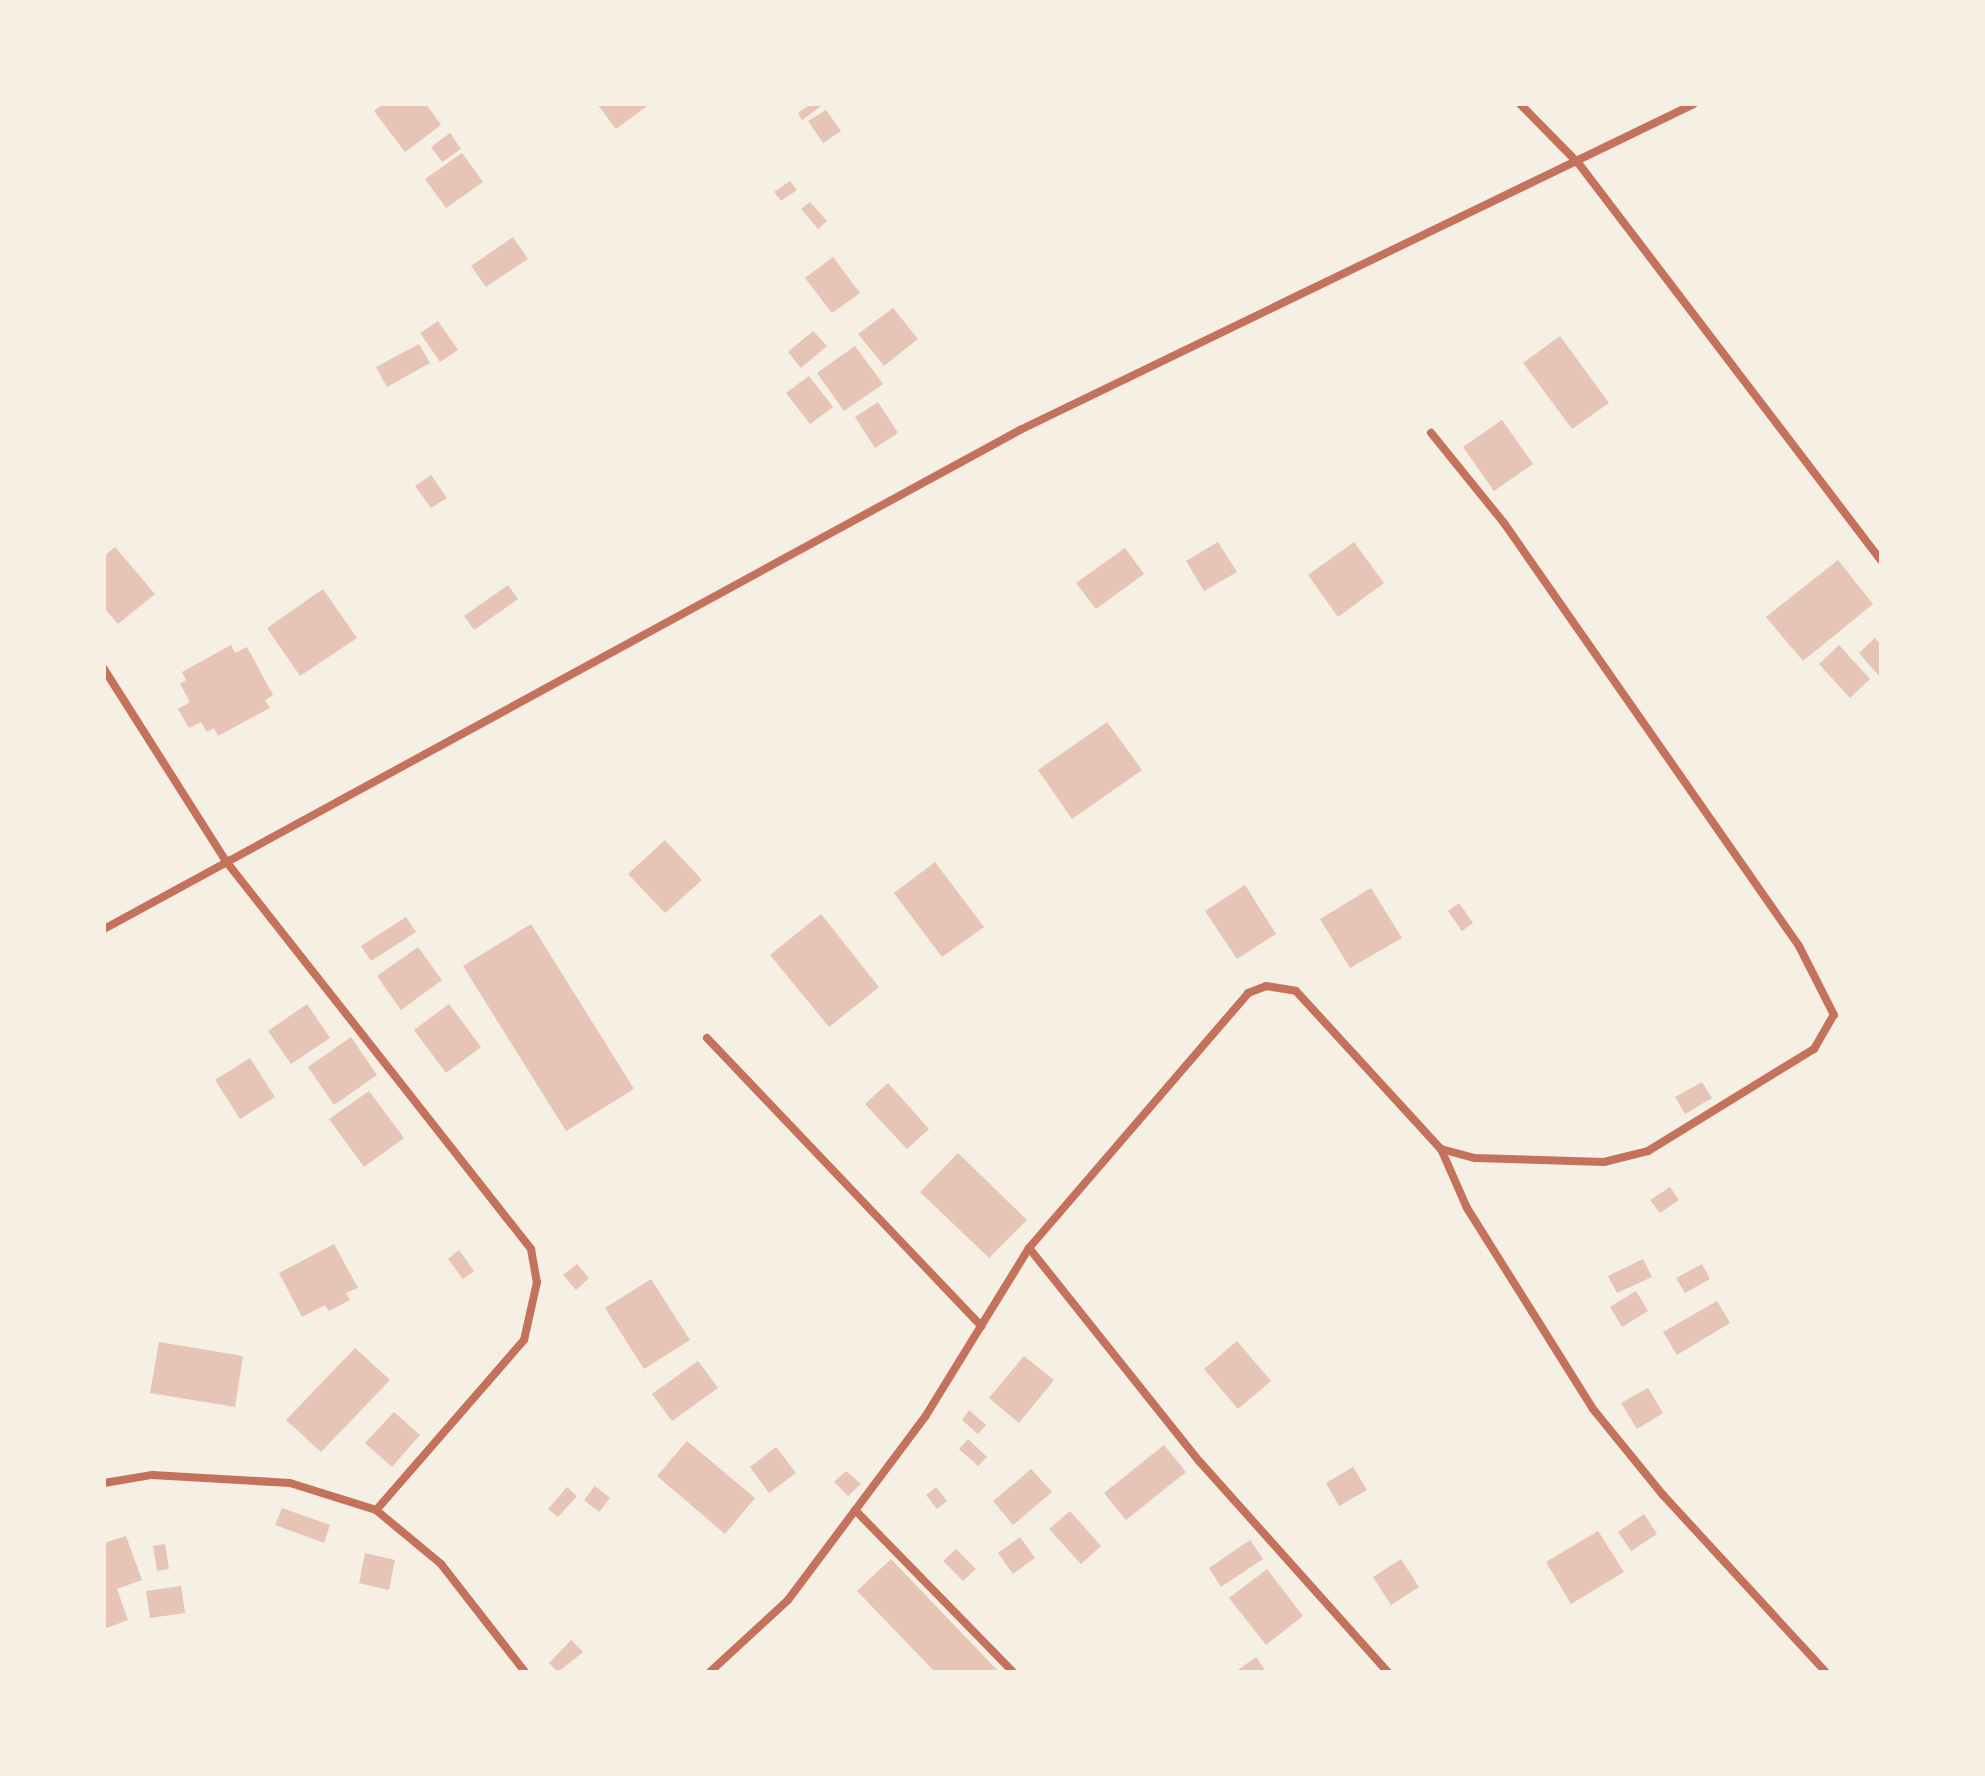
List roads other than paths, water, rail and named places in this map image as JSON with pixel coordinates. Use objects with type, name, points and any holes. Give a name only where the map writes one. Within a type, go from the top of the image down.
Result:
[{"type":"street","points":[[1520,104],[1579,164],[1881,560]]},
{"type":"street","points":[[104,929],[225,860],[1022,429],[1579,164],[1694,104]]},
{"type":"street","points":[[1431,433],[1504,523],[1790,933],[1834,1015],[1814,1049],[1648,1151],[1604,1162],[1475,1158],[1441,1149]]},
{"type":"street","points":[[104,669],[225,860],[531,1249],[537,1282],[524,1340],[376,1510]]},
{"type":"street","points":[[710,1672],[788,1600],[925,1417],[1029,1248],[1248,993],[1266,986],[1296,991],[1441,1149],[1467,1208],[1593,1409],[1663,1495],[1826,1672]]},
{"type":"street","points":[[707,1038],[981,1326]]},
{"type":"street","points":[[1029,1248],[1200,1462],[1388,1672]]},
{"type":"street","points":[[104,1483],[152,1475],[290,1483],[376,1510],[441,1564],[525,1672]]},
{"type":"street","points":[[855,1510],[1013,1672]]}]
